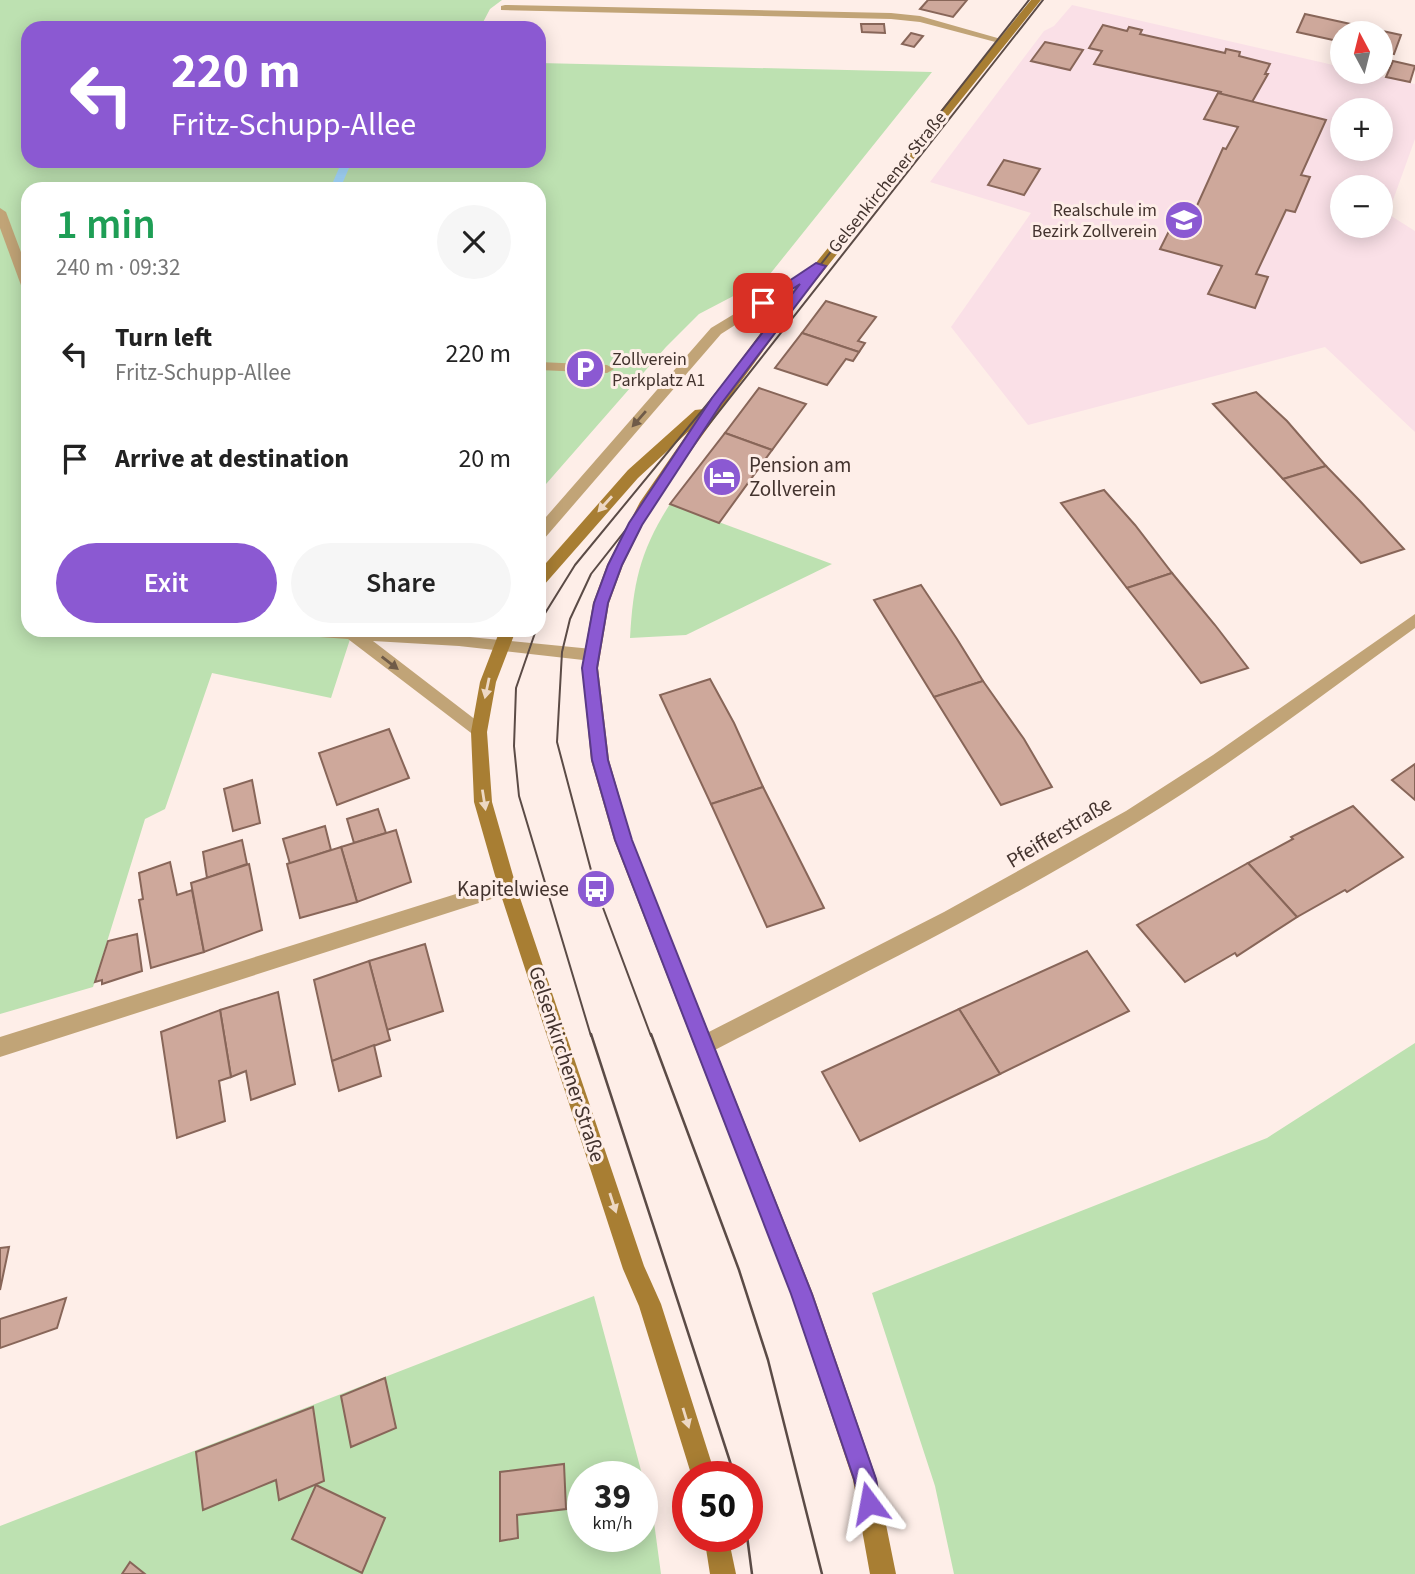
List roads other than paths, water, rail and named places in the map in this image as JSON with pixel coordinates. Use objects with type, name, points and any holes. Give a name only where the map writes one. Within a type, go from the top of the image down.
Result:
[{"type":"main road","name":"Gelsenkirchener Straße","points":[[883,1574],[865,1479],[814,1331],[624,840],[600,760],[593,707],[592,655],[601,603],[615,565],[647,502],[716,401],[820,266],[1036,0]]},
{"type":"main road","name":"Gelsenkirchener Straße","points":[[546,572],[633,474],[716,401]]},
{"type":"main road","name":"Gelsenkirchener Straße","points":[[504,638],[488,682],[479,732],[483,802],[507,886],[634,1269],[650,1304],[699,1461]]},
{"type":"main road","points":[[719,1552],[723,1574]]},
{"type":"street","points":[[505,8],[891,16],[920,19],[1003,41]]},
{"type":"street","points":[[0,212],[21,269]]},
{"type":"street","points":[[546,527],[716,331],[820,266]]},
{"type":"street","points":[[546,366],[607,369]]},
{"type":"street","name":"Pfeifferstraße","points":[[704,1045],[989,900],[1191,779],[1415,620]]},
{"type":"street","points":[[366,637],[479,732]]},
{"type":"street","points":[[480,637],[504,638],[592,655]]},
{"type":"street","points":[[0,1048],[507,886]]},
{"type":"waterway","points":[[338,182],[344,168]]},
{"type":"tram line","points":[[546,612],[575,565],[788,306],[1029,0]]},
{"type":"tram line","points":[[651,1036],[596,889],[557,742],[562,652],[570,619],[591,574],[1043,0]]},
{"type":"tram line","points":[[534,637],[516,688],[514,746],[519,796],[591,1036]]},
{"type":"tram line","points":[[591,1034],[730,1461]]},
{"type":"tram line","points":[[651,1034],[739,1270],[768,1360],[822,1574]]},
{"type":"tram line","points":[[749,1552],[752,1574]]},
{"type":"place","name":"Realschule im Bezirk Zollverein","points":[[1184,220]]},
{"type":"place","name":"Zollverein Parkplatz A1","points":[[585,369]]},
{"type":"place","name":"Pension am Zollverein","points":[[722,477]]},
{"type":"place","name":"Kapitelwiese","points":[[596,889]]}]
